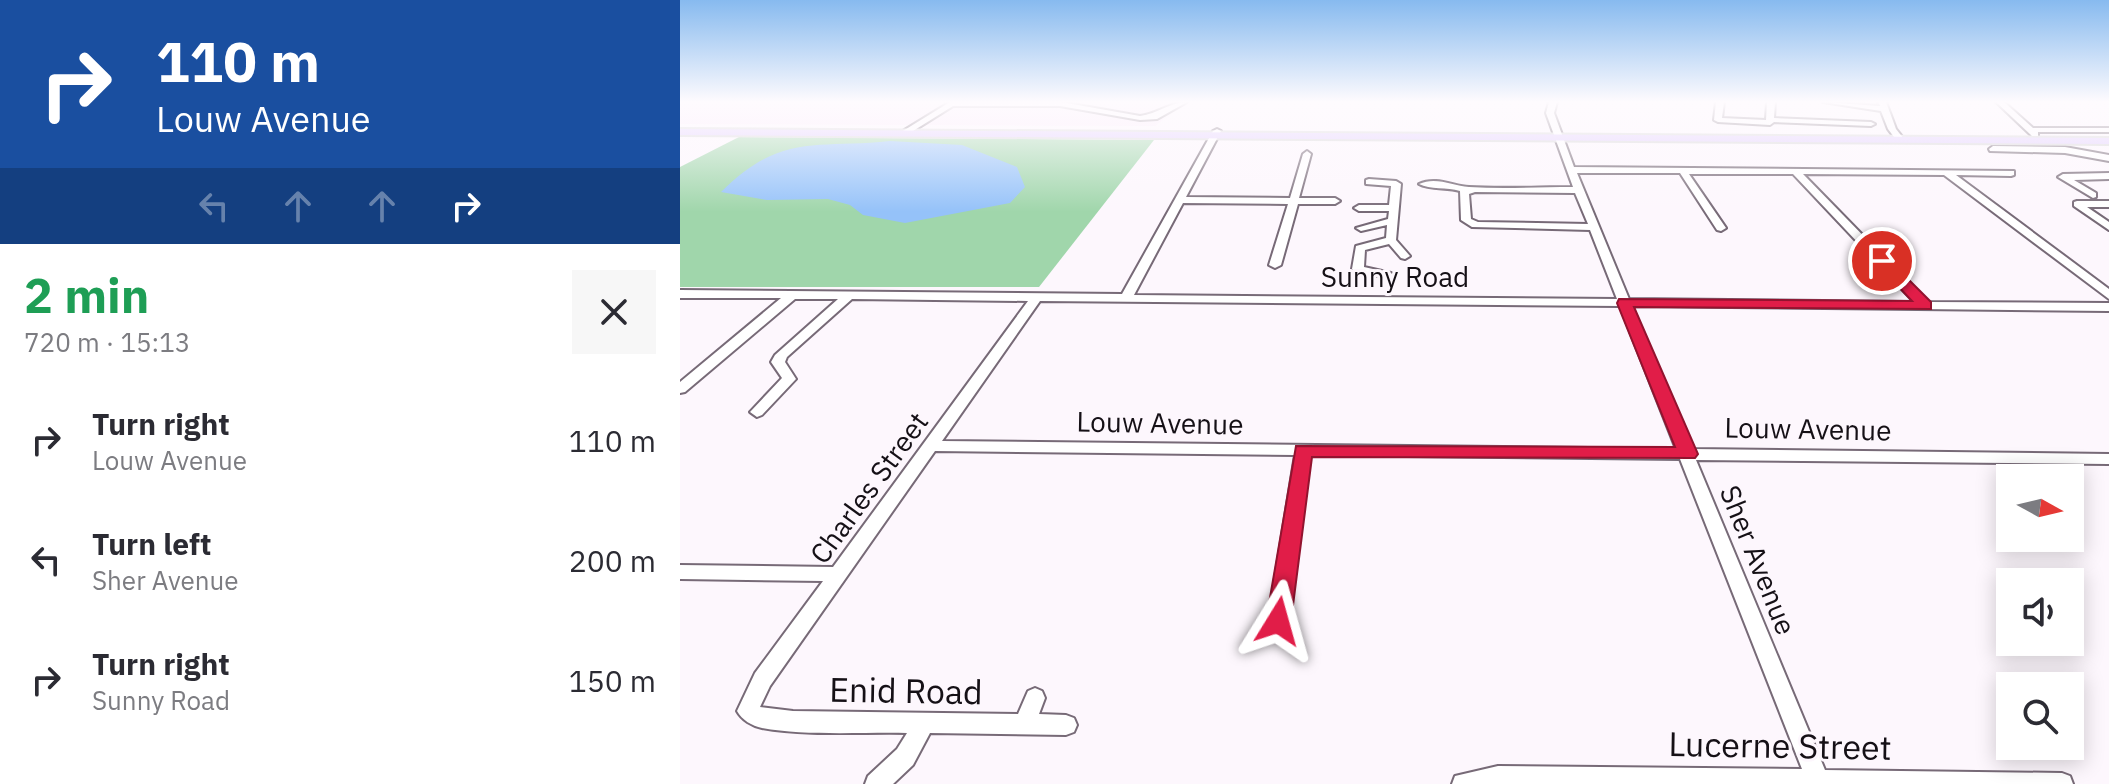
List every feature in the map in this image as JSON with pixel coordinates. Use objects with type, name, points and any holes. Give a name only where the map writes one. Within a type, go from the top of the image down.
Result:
[{"type":"main road","points":[[1563,139],[1571,142],[1617,139]]},
{"type":"main road","points":[[2065,139],[2109,139]]},
{"type":"street","points":[[1126,298],[1213,139]]},
{"type":"street","name":"Sher Avenue","points":[[1558,139],[1818,780]]},
{"type":"street","points":[[1993,149],[2065,150],[2109,158]]},
{"type":"street","points":[[1275,265],[1307,154]]},
{"type":"street","points":[[2096,168],[2109,175]]},
{"type":"street","points":[[1571,170],[2011,173]]},
{"type":"street","points":[[2052,170],[2093,195]]},
{"type":"street","points":[[1683,171],[1721,228]]},
{"type":"street","points":[[1795,171],[1925,306]]},
{"type":"street","points":[[1947,173],[2109,295]]},
{"type":"street","points":[[2063,177],[2109,175]]},
{"type":"street","points":[[1369,182],[1396,183],[1391,240]]},
{"type":"street","points":[[1424,184],[1452,185],[1468,190],[1580,190]]},
{"type":"street","points":[[1468,190],[1462,197],[1466,220],[1473,224],[1594,227]]},
{"type":"street","points":[[1181,200],[1335,201]]},
{"type":"street","points":[[2109,204],[2077,204],[2109,227]]},
{"type":"street","points":[[1359,208],[1395,208]]},
{"type":"street","points":[[1361,228],[1394,221]]},
{"type":"street","points":[[1391,240],[1405,256]]},
{"type":"street","points":[[1386,300],[1387,275],[1360,271],[1357,260],[1362,247],[1391,240]]},
{"type":"street","name":"Sunny Road","points":[[680,294],[2109,307]]},
{"type":"street","points":[[680,389],[791,296]]},
{"type":"street","points":[[757,412],[789,379],[778,362],[782,355],[848,296]]},
{"type":"street","name":"Charles Street","points":[[748,711],[762,680],[1037,297]]},
{"type":"street","name":"Louw Avenue","points":[[931,446],[2109,459]]},
{"type":"street","points":[[1278,621],[1303,450]]},
{"type":"street","points":[[680,572],[840,574]]},
{"type":"street","points":[[1024,725],[1035,698]]},
{"type":"street","name":"Enid Road","points":[[748,711],[760,718],[923,725],[1066,725]]},
{"type":"street","points":[[876,784],[905,757],[923,725]]},
{"type":"street","name":"Lucerne Street","points":[[1463,784],[1498,777],[2062,784]]},
{"type":"green space","points":[[736,139],[1154,140],[1039,287],[680,287],[680,167]]},
{"type":"water","points":[[890,141],[962,145],[1017,167],[1025,187],[1010,203],[905,223],[863,215],[850,205],[828,199],[767,200],[721,192],[742,173],[781,152],[800,147]]},
{"type":"route","points":[[1278,621],[1303,450],[1688,454],[1625,303],[1925,306],[1882,261]]}]
